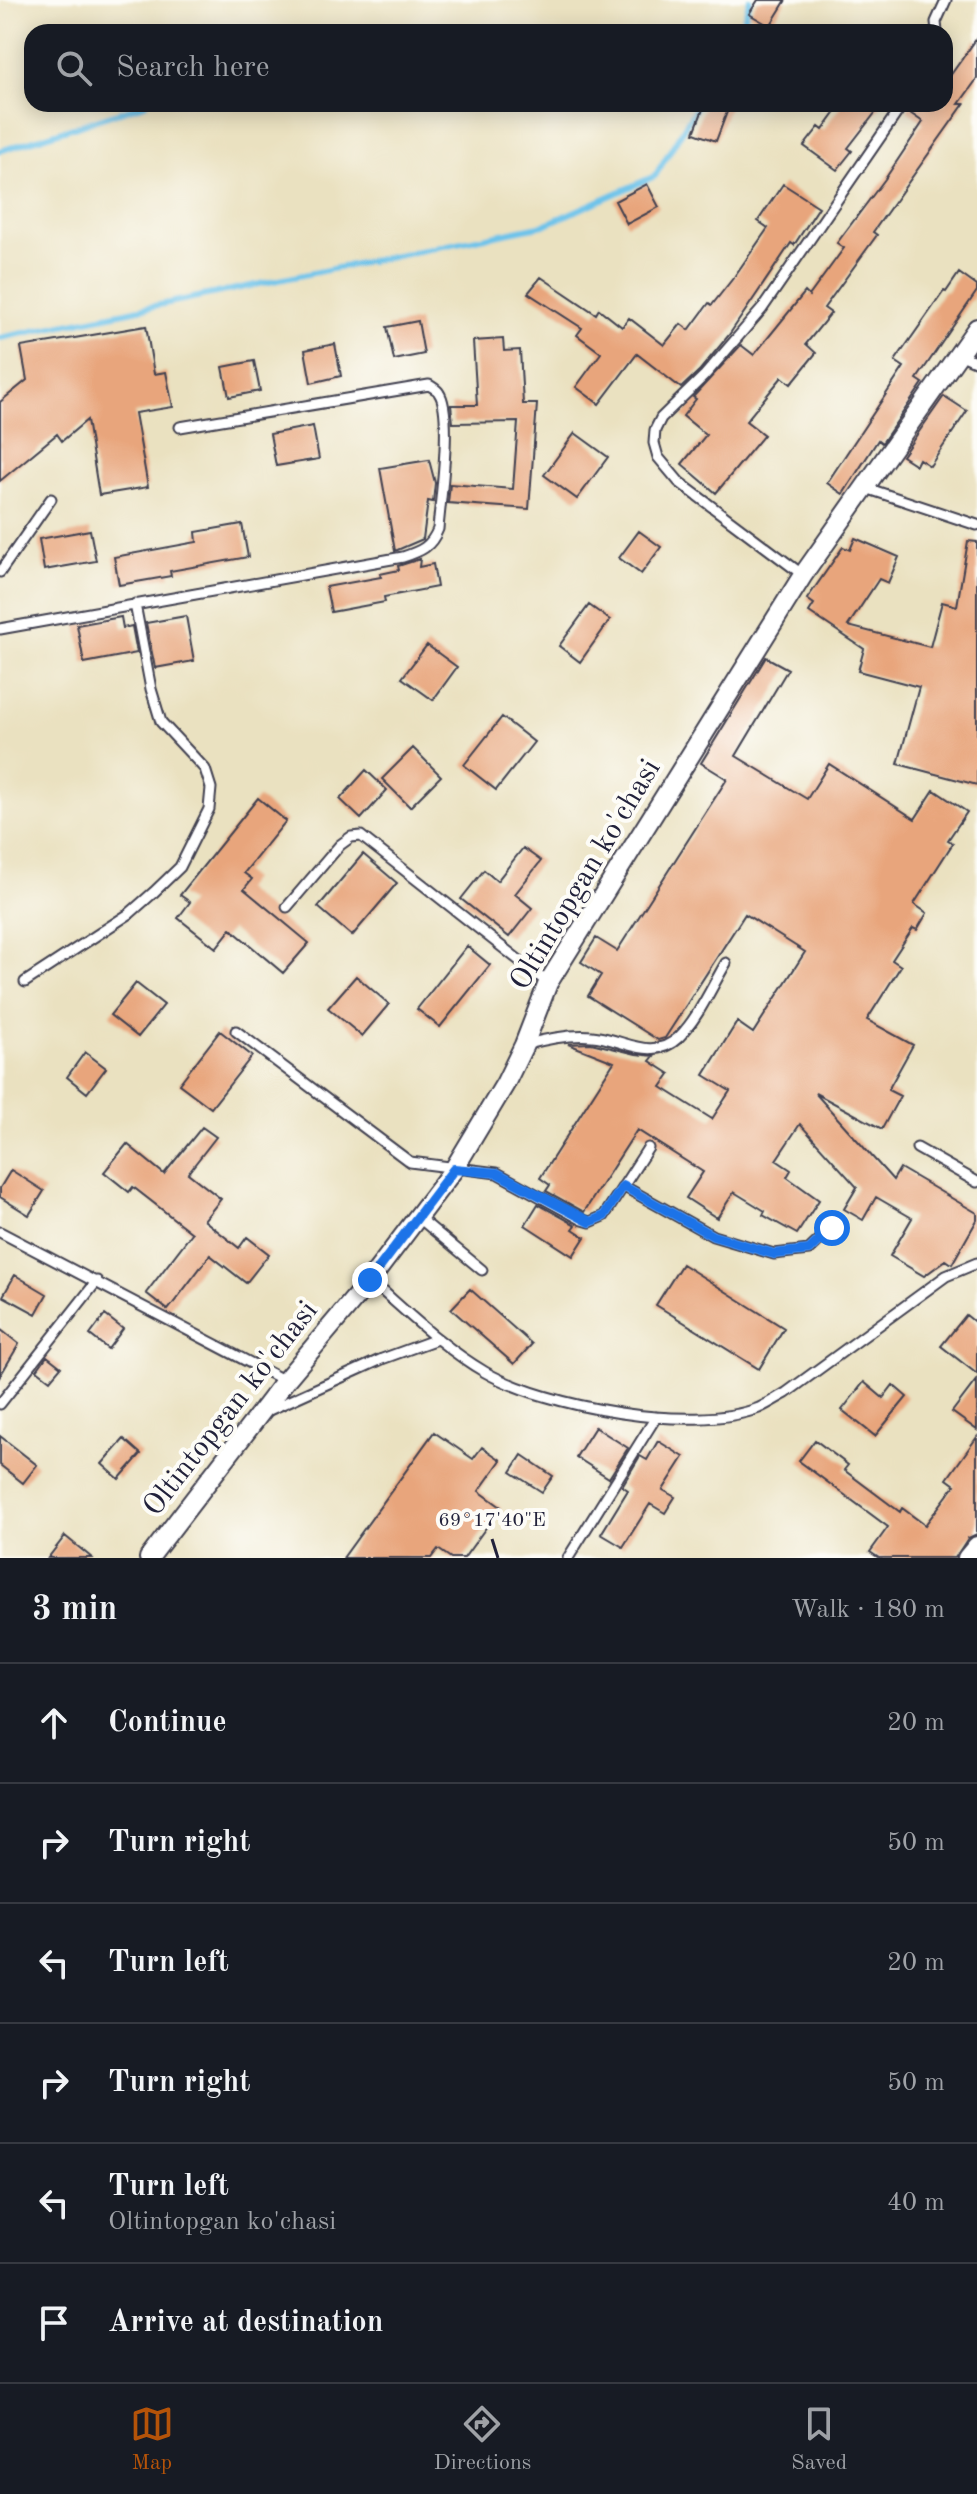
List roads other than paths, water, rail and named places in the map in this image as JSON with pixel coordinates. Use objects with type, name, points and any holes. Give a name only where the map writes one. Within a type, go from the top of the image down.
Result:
[{"type":"street","name":"Oltintopgan ko'chasi","points":[[149,1558],[454,1169],[505,1084],[548,983],[803,575],[977,328]]},
{"type":"street","points":[[967,1558],[977,1546]]},
{"type":"lane","points":[[936,24],[946,0]]},
{"type":"lane","points":[[803,575],[679,482],[658,457],[654,443],[655,430],[661,418],[705,375],[762,309],[897,112]]},
{"type":"lane","points":[[959,354],[977,362]]},
{"type":"lane","points":[[0,629],[403,557],[423,551],[438,529],[445,443],[444,416],[439,392],[429,385],[180,427]]},
{"type":"lane","points":[[866,488],[977,525]]},
{"type":"lane","points":[[0,572],[51,499]]},
{"type":"lane","points":[[25,982],[129,914],[154,892],[180,867],[209,809],[211,788],[205,769],[161,722],[151,689],[135,604]]},
{"type":"lane","points":[[287,907],[340,845],[351,837],[361,836],[548,983]]},
{"type":"lane","points":[[524,1045],[556,1037],[594,1036],[638,1049],[662,1048],[680,1036],[726,963]]},
{"type":"lane","points":[[236,1031],[410,1162],[497,1173],[590,1222],[604,1216],[648,1148]]},
{"type":"lane","points":[[917,1148],[977,1182]]},
{"type":"lane","points":[[623,1186],[713,1236],[774,1254],[809,1250],[832,1228]]},
{"type":"lane","points":[[418,1217],[482,1270]]},
{"type":"lane","points":[[0,1232],[285,1381]]},
{"type":"lane","points":[[370,1280],[437,1339],[484,1371],[525,1392],[590,1408],[656,1417],[723,1416],[759,1408],[786,1393],[946,1276],[977,1263]]},
{"type":"lane","points":[[0,1404],[97,1281]]},
{"type":"lane","points":[[260,1414],[382,1359],[437,1339]]},
{"type":"lane","points":[[568,1558],[656,1417]]},
{"type":"waterway","points":[[742,24],[750,0]]},
{"type":"waterway","points":[[0,151],[120,112]]},
{"type":"waterway","points":[[0,338],[544,225],[655,176],[693,112]]}]
